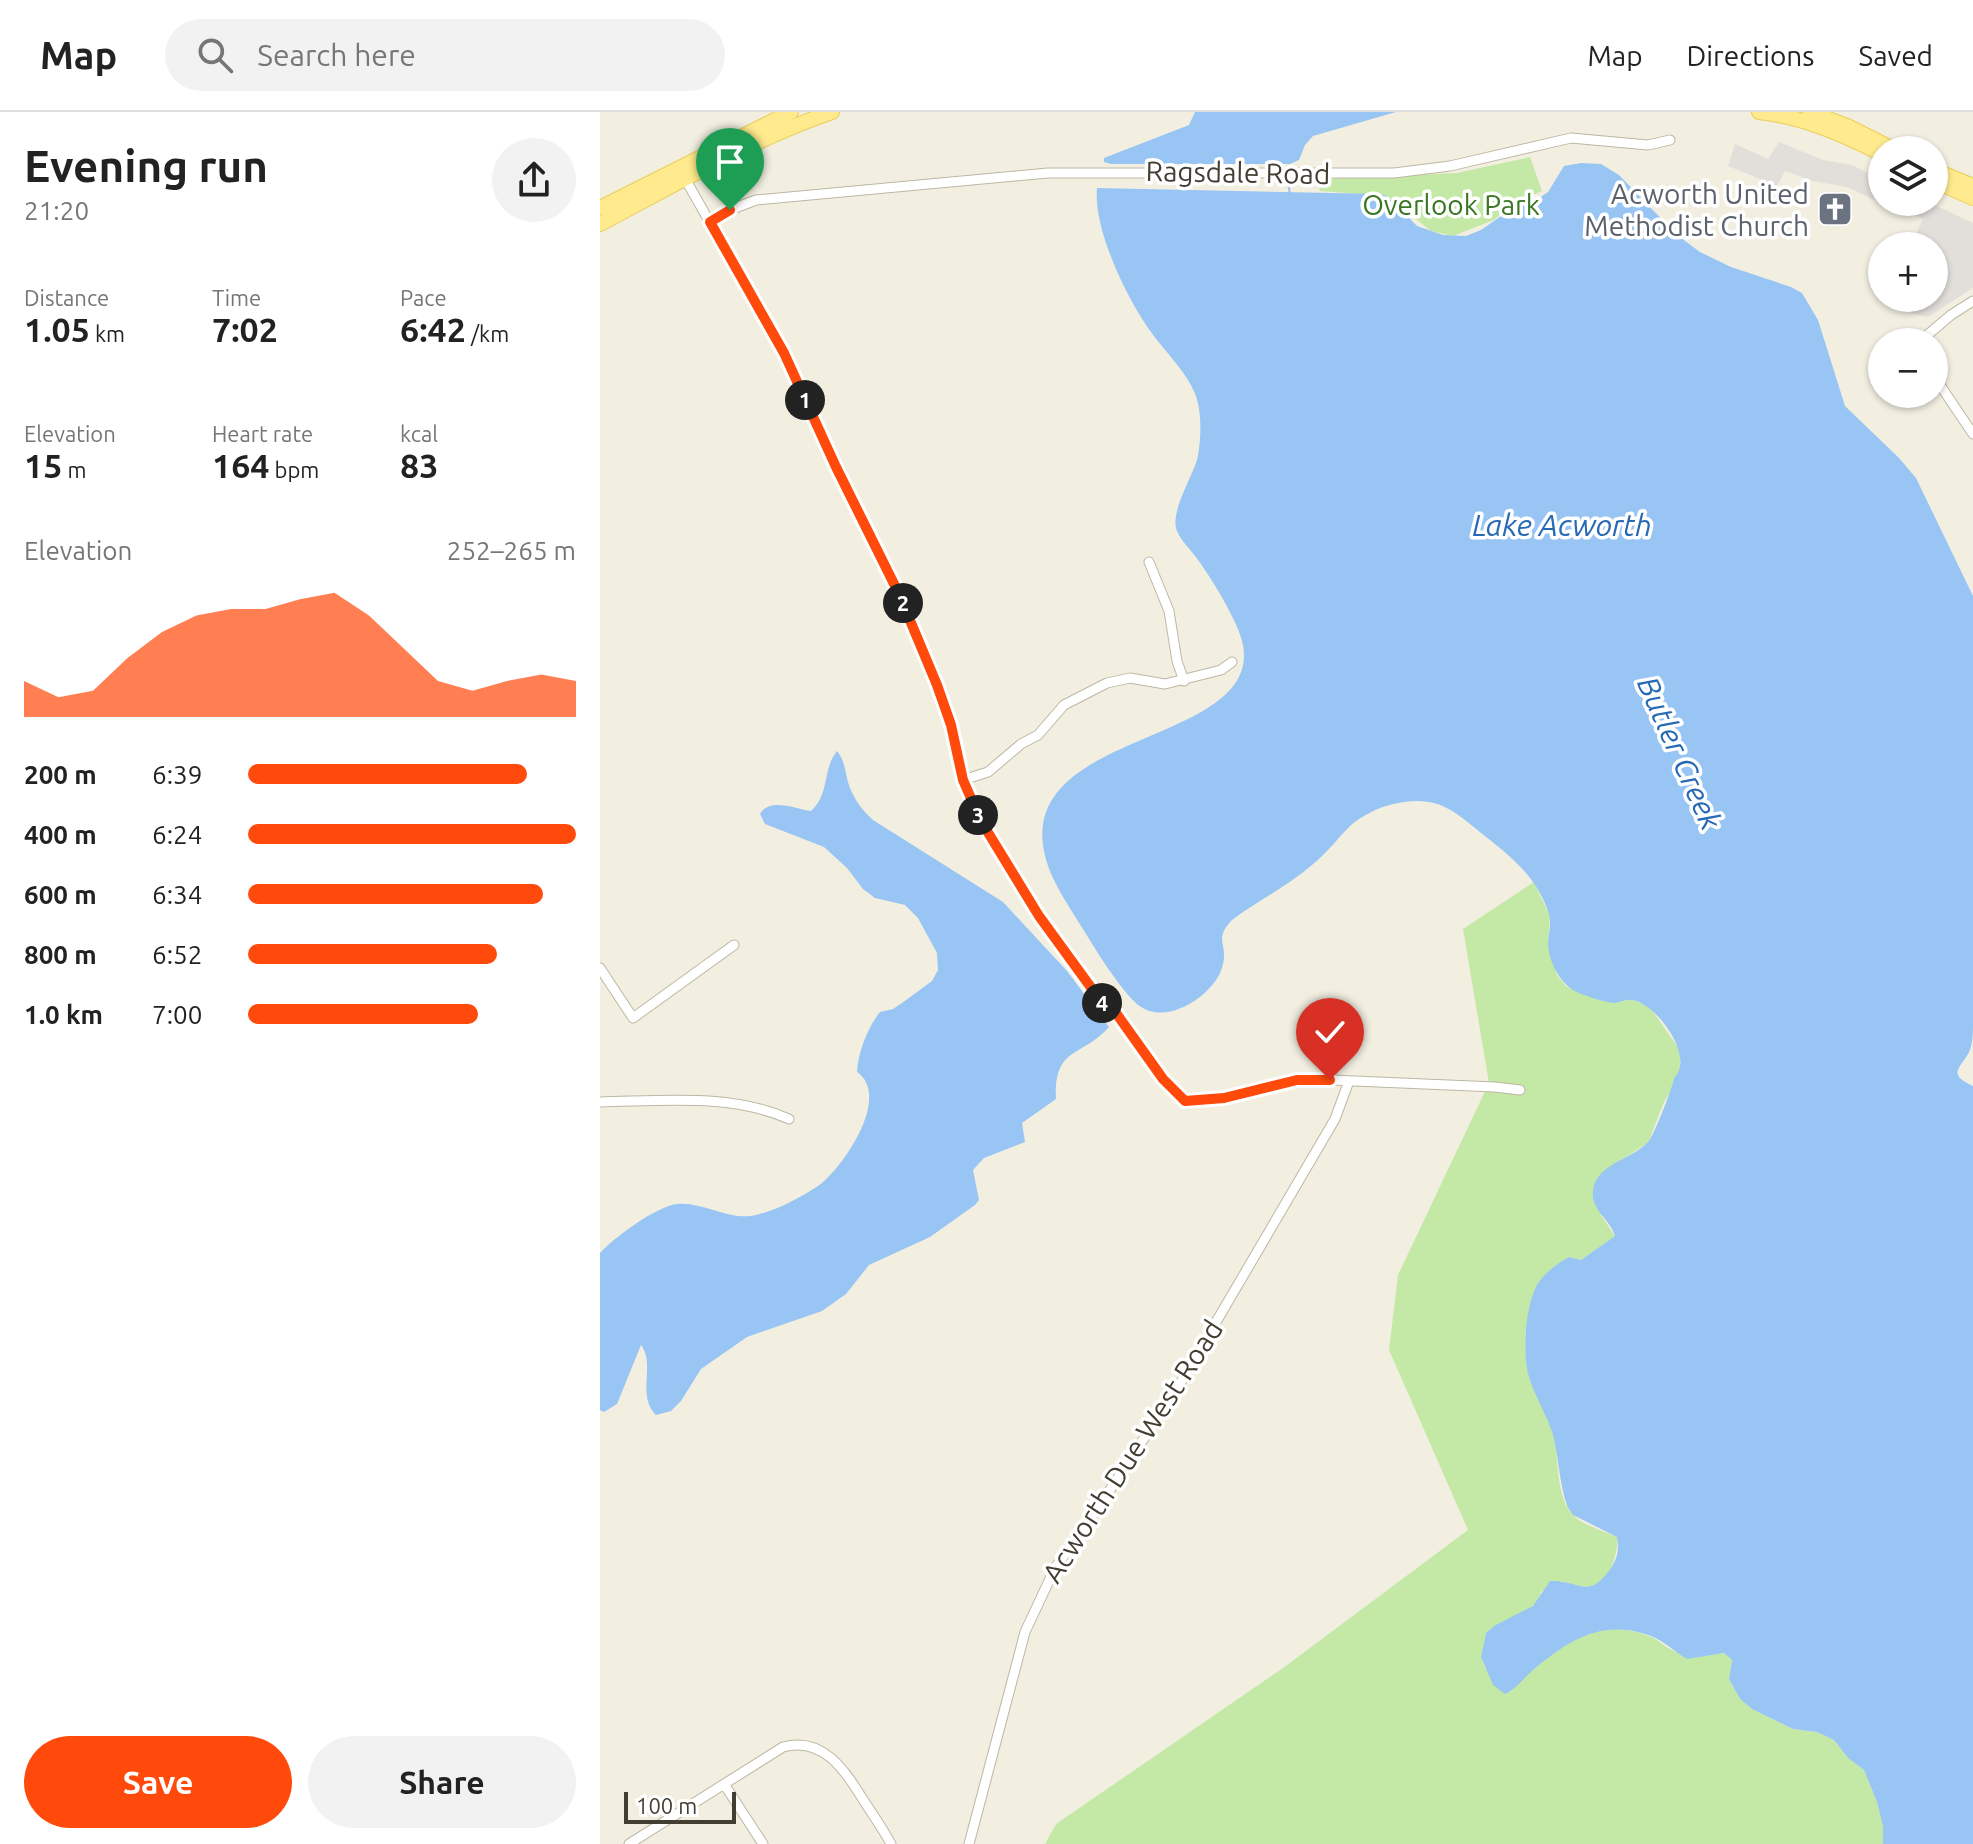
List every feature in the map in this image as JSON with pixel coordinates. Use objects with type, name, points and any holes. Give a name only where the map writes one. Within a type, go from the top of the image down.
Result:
[{"type":"main road","points":[[600,224],[682,173],[791,112]]},
{"type":"main road","points":[[600,208],[793,125],[832,112]]},
{"type":"main road","points":[[1759,112],[1806,121],[1868,147]]},
{"type":"main road","points":[[1810,112],[1868,136]]},
{"type":"main road","points":[[1948,176],[1973,186]]},
{"type":"main road","points":[[1948,187],[1973,198]]},
{"type":"street","name":"Ragsdale Road","points":[[710,222],[756,200],[851,189],[1048,173],[1394,173],[1450,166],[1571,138],[1648,145],[1670,140]]},
{"type":"street","points":[[682,173],[784,353],[909,618],[946,712],[963,780],[981,821],[1039,916],[1103,1004],[1116,1013],[1163,1079],[1185,1101],[1224,1098],[1297,1080],[1520,1090]]},
{"type":"street","points":[[1936,328],[1973,301]]},
{"type":"street","points":[[1948,397],[1973,434]]},
{"type":"street","points":[[1149,562],[1169,611],[1177,661],[1184,681]]},
{"type":"street","points":[[963,780],[988,772],[1021,744],[1038,735],[1064,705],[1093,689],[1130,678],[1165,684],[1184,681],[1221,670],[1232,662]]},
{"type":"street","points":[[600,968],[633,1018],[734,945]]},
{"type":"street","name":"Acworth Due West Road","points":[[969,1844],[1025,1632],[1038,1599],[1062,1556],[1094,1514],[1178,1387],[1335,1119],[1349,1081]]},
{"type":"street","points":[[600,1102],[699,1101],[743,1105],[772,1111],[789,1119]]},
{"type":"street","points":[[629,1844],[783,1747],[798,1743],[817,1748],[836,1760],[891,1844]]},
{"type":"street","points":[[724,1784],[763,1844]]},
{"type":"green space","name":"Overlook Park","points":[[1530,157],[1542,191],[1508,207],[1494,220],[1453,236],[1431,231],[1387,196],[1320,191],[1318,179],[1457,173]]},
{"type":"green space","points":[[1534,882],[1550,916],[1548,944],[1557,975],[1566,986],[1577,992],[1616,1003],[1630,999],[1649,1006],[1680,1050],[1680,1072],[1674,1078],[1673,1088],[1664,1102],[1648,1143],[1614,1164],[1601,1215],[1615,1236],[1581,1260],[1569,1257],[1556,1267],[1536,1293],[1527,1325],[1525,1342],[1529,1375],[1552,1430],[1564,1499],[1577,1519],[1617,1537],[1615,1558],[1609,1573],[1599,1584],[1585,1587],[1562,1581],[1541,1592],[1539,1601],[1533,1606],[1486,1633],[1483,1662],[1488,1673],[1510,1692],[1539,1663],[1563,1646],[1606,1628],[1644,1634],[1683,1654],[1703,1656],[1724,1653],[1732,1660],[1729,1679],[1740,1699],[1752,1709],[1793,1729],[1817,1732],[1834,1740],[1848,1758],[1864,1770],[1877,1802],[1883,1827],[1883,1844],[1045,1844],[1056,1824],[1283,1668],[1468,1530],[1389,1350],[1398,1275],[1489,1083],[1463,929]]},
{"type":"shaded area","points":[[1779,142],[1823,160],[1852,165],[1868,173],[1868,197],[1847,187],[1812,181],[1785,171],[1772,196],[1758,190],[1762,180],[1728,166],[1735,144],[1768,159]]},
{"type":"shaded area","points":[[1948,211],[1973,223],[1973,288],[1948,304],[1948,232],[1917,232],[1923,219],[1916,216],[1948,216]]},
{"type":"shaded area","points":[[1910,312],[1936,312],[1928,317]]},
{"type":"water","points":[[1195,112],[1396,112],[1313,136],[1299,160],[1290,164],[1104,162],[1104,158],[1189,125]]},
{"type":"water","name":"Lake Acworth","points":[[1601,164],[1619,175],[1677,235],[1700,252],[1802,293],[1818,320],[1845,406],[1916,478],[1973,596],[1973,1033],[1970,1050],[1958,1074],[1973,1086],[1973,1844],[1883,1844],[1883,1827],[1877,1802],[1864,1770],[1848,1758],[1834,1740],[1817,1732],[1793,1729],[1752,1709],[1740,1699],[1729,1679],[1732,1660],[1724,1653],[1687,1659],[1651,1636],[1633,1631],[1602,1631],[1573,1641],[1505,1694],[1493,1685],[1481,1657],[1486,1633],[1533,1606],[1550,1581],[1584,1586],[1596,1584],[1617,1557],[1617,1537],[1573,1515],[1568,1508],[1553,1435],[1527,1367],[1527,1317],[1537,1285],[1547,1272],[1569,1257],[1581,1260],[1615,1236],[1595,1203],[1594,1187],[1604,1171],[1641,1148],[1651,1138],[1679,1069],[1680,1057],[1677,1045],[1662,1020],[1642,1003],[1628,1000],[1614,1003],[1596,999],[1567,985],[1554,966],[1549,951],[1549,914],[1538,890],[1523,870],[1473,826],[1443,806],[1408,801],[1381,808],[1350,826],[1303,873],[1232,920],[1223,932],[1223,964],[1214,983],[1186,1006],[1164,1012],[1150,1011],[1140,1006],[1116,980],[1059,890],[1044,851],[1046,811],[1068,781],[1101,759],[1182,722],[1216,702],[1239,678],[1243,645],[1224,601],[1181,538],[1175,523],[1198,456],[1200,426],[1196,396],[1182,371],[1142,318],[1122,283],[1100,223],[1097,188],[1380,194],[1387,196],[1417,226],[1443,235],[1466,236],[1481,230],[1514,207],[1539,198],[1548,192],[1564,166]]},
{"type":"water","points":[[837,751],[852,793],[869,817],[1003,902],[1067,971],[1109,1027],[1065,1061],[1057,1082],[1056,1099],[1022,1123],[1025,1142],[984,1158],[973,1170],[979,1200],[975,1205],[930,1237],[869,1265],[846,1294],[822,1311],[747,1337],[701,1369],[671,1411],[656,1415],[650,1407],[646,1389],[647,1362],[641,1345],[617,1404],[604,1412],[600,1410],[600,1253],[636,1224],[668,1206],[686,1204],[750,1216],[786,1204],[818,1186],[851,1148],[867,1114],[869,1097],[866,1083],[857,1072],[871,1025],[880,1012],[893,1009],[932,981],[938,970],[937,953],[918,918],[905,905],[875,898],[824,847],[765,824],[760,814],[776,805],[811,811],[821,797],[829,766]]},
{"type":"waterway","name":"Butler Creek","points":[[1287,177],[1290,194]]},
{"type":"place","name":"Acworth United Methodist Church","points":[[1835,209]]},
{"type":"route","points":[[730,210],[710,222],[784,353],[899,594],[937,685],[951,725],[963,780],[981,821],[1061,948],[1103,1004],[1116,1013],[1163,1079],[1185,1101],[1205,1102],[1297,1080],[1330,1080]]}]
